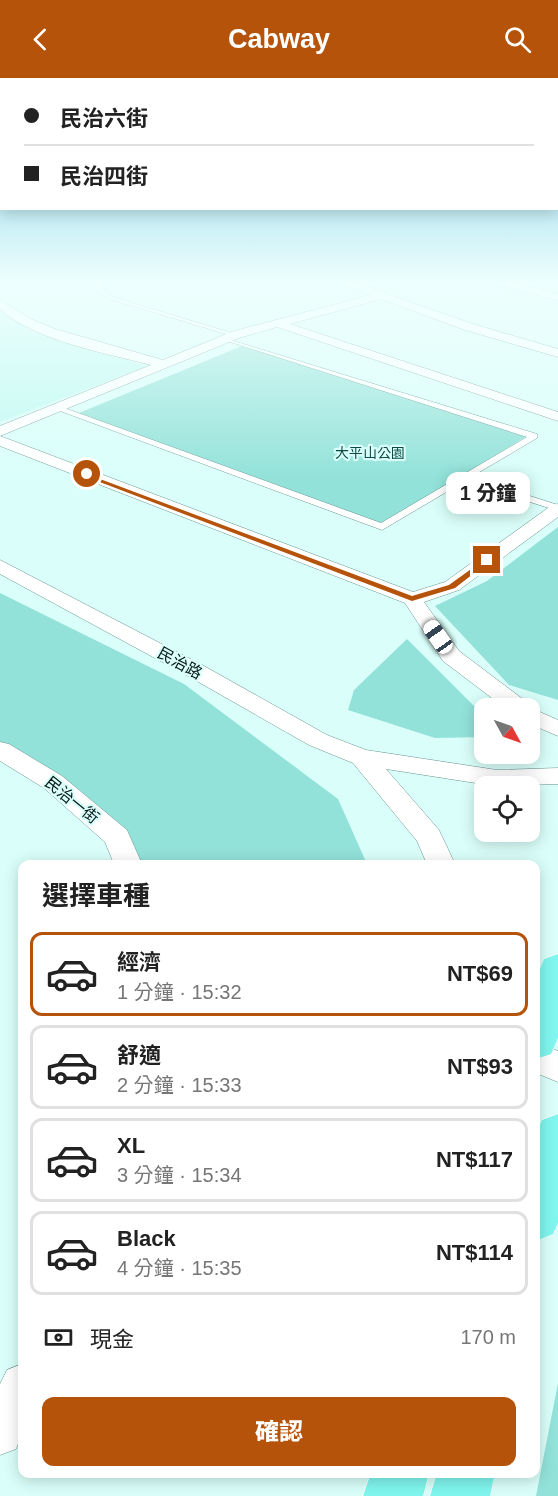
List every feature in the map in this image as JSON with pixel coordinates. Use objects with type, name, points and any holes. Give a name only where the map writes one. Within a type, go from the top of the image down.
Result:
[{"type":"main road","points":[[540,1028],[558,970]]},
{"type":"main road","points":[[540,1202],[558,1135]]},
{"type":"main road","points":[[393,1496],[398,1478]]},
{"type":"main road","points":[[460,1496],[465,1478]]},
{"type":"street","points":[[105,347],[164,364]]},
{"type":"street","points":[[0,431],[205,347]]},
{"type":"street","points":[[349,347],[558,417]]},
{"type":"street","points":[[538,347],[558,353]]},
{"type":"street","points":[[0,441],[412,599],[451,656],[507,698]]},
{"type":"street","points":[[412,599],[452,586],[558,508]]},
{"type":"street","name":"民治路","points":[[0,566],[318,740],[362,757],[497,778],[558,776]]},
{"type":"street","points":[[540,720],[558,729]]},
{"type":"street","name":"民治一街","points":[[0,750],[53,782],[117,837],[126,860]]},
{"type":"street","points":[[362,757],[429,837],[439,860]]},
{"type":"street","points":[[540,1059],[558,1067]]},
{"type":"street","points":[[0,1433],[18,1394]]},
{"type":"lane","points":[[56,408],[382,527],[534,436],[261,347]]},
{"type":"lane","points":[[464,478],[558,508]]},
{"type":"shaded area","points":[[0,347],[84,347],[147,366],[0,422]]},
{"type":"green space","name":"大平山公園","points":[[239,347],[246,347],[527,436],[381,525],[79,413]]},
{"type":"green space","points":[[558,527],[558,700],[509,685],[435,606],[487,581]]},
{"type":"green space","points":[[0,593],[184,684],[338,799],[365,860],[134,860],[132,852],[0,755]]},
{"type":"green space","points":[[407,639],[474,706],[474,737],[435,738],[348,710],[354,690]]},
{"type":"green space","points":[[558,1383],[558,1496],[536,1496]]},
{"type":"route","points":[[87,474],[412,599],[452,586],[487,560]]}]
